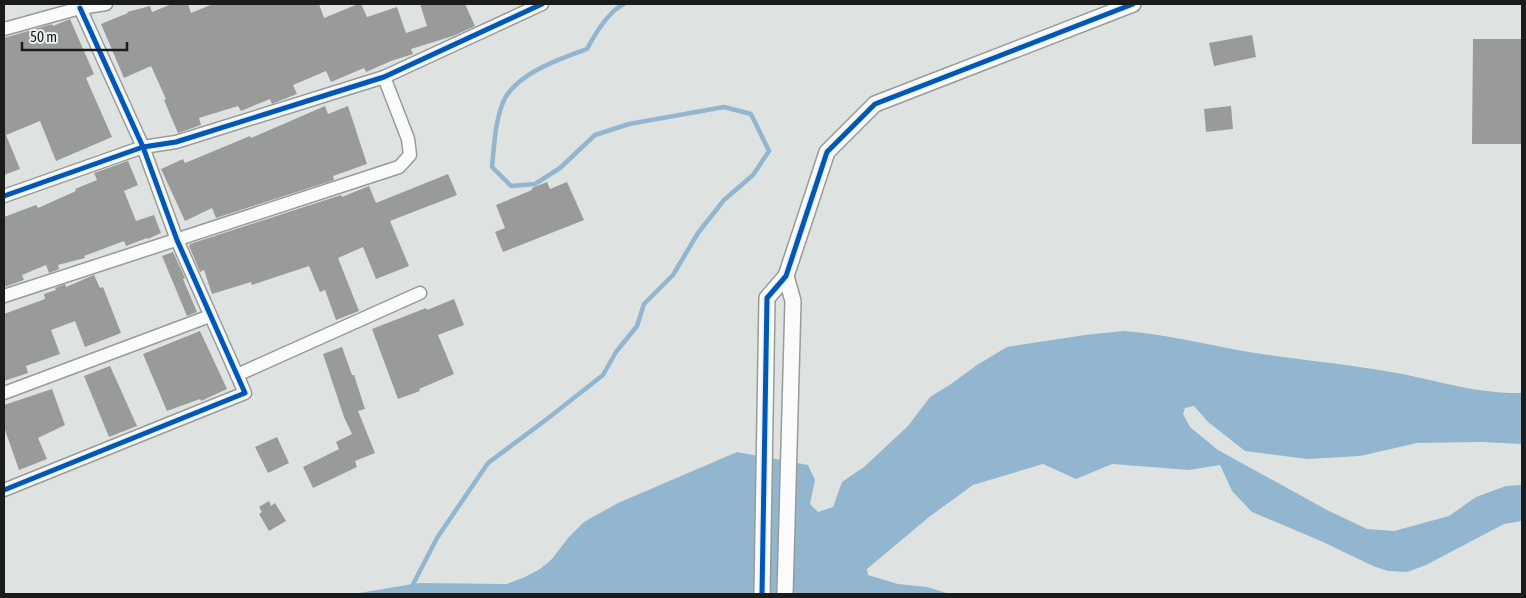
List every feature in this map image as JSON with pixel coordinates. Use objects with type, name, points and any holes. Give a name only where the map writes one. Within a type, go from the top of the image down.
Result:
[{"type":"street","points":[[4,29],[80,8],[106,4]]},
{"type":"street","points":[[4,196],[143,147],[176,142],[384,77],[542,4]]},
{"type":"street","points":[[762,594],[767,298],[786,276],[827,152],[875,104],[1133,4]]},
{"type":"street","points":[[4,490],[244,392],[177,240],[143,147],[80,8]]},
{"type":"street","points":[[4,296],[399,167],[410,155],[408,139],[384,77]]},
{"type":"street","points":[[786,276],[793,302],[786,594]]},
{"type":"street","points":[[237,374],[420,294]]},
{"type":"street","points":[[4,393],[210,316]]},
{"type":"water","points":[[1123,331],[1173,337],[1255,353],[1374,369],[1472,389],[1522,393],[1522,444],[1481,442],[1417,443],[1360,456],[1308,459],[1245,451],[1208,422],[1194,406],[1185,408],[1183,414],[1190,427],[1218,450],[1327,510],[1367,529],[1394,531],[1449,516],[1476,497],[1506,486],[1522,485],[1522,521],[1504,524],[1426,565],[1407,572],[1388,571],[1252,512],[1232,491],[1220,465],[1189,470],[1112,464],[1076,479],[1043,464],[973,485],[929,517],[867,569],[868,575],[898,584],[927,587],[950,594],[353,594],[419,583],[507,584],[540,569],[552,559],[568,538],[584,522],[618,503],[737,452],[808,465],[815,480],[810,504],[818,512],[833,507],[842,482],[864,467],[908,426],[930,397],[977,365],[1007,347]]},
{"type":"building","points":[[172,4],[188,4],[191,13],[213,4],[319,4],[324,18],[358,4],[361,4],[367,17],[397,7],[406,33],[427,26],[420,4],[465,4],[475,26],[453,36],[411,49],[413,54],[366,72],[364,68],[331,82],[326,71],[293,85],[297,94],[272,104],[270,99],[241,111],[238,106],[199,118],[201,125],[178,133],[164,100],[166,99],[151,66],[124,78],[101,24],[127,12],[150,6],[152,12]]},
{"type":"building","points":[[70,19],[94,74],[86,78],[112,137],[56,161],[40,121],[6,135],[20,169],[4,175],[4,38],[52,24],[53,26]]},
{"type":"building","points":[[1252,35],[1256,57],[1214,66],[1209,43]]},
{"type":"building","points":[[1473,39],[1522,39],[1522,144],[1472,144]]},
{"type":"building","points":[[325,106],[328,114],[348,106],[367,164],[333,176],[334,180],[216,218],[212,208],[185,221],[161,169],[183,159],[185,163],[250,136],[251,138]]},
{"type":"building","points":[[1231,106],[1233,129],[1206,132],[1204,109]]},
{"type":"building","points":[[128,161],[138,185],[124,191],[136,221],[154,215],[161,233],[126,246],[124,241],[84,256],[85,258],[58,265],[59,269],[49,273],[46,265],[22,275],[24,280],[4,287],[4,217],[36,205],[38,208],[76,191],[75,189],[97,180],[94,173]]},
{"type":"building","points":[[448,174],[457,195],[390,221],[409,266],[376,279],[363,247],[338,258],[359,311],[336,320],[325,290],[320,292],[309,266],[252,285],[251,282],[212,294],[204,270],[200,272],[189,246],[190,244],[341,195],[342,197],[369,186],[376,203]]},
{"type":"building","points":[[547,182],[550,189],[567,182],[584,220],[503,252],[495,232],[505,228],[496,205]]},
{"type":"building","points":[[173,252],[197,312],[187,316],[162,256]]},
{"type":"building","points":[[94,275],[100,288],[103,287],[121,333],[85,347],[75,321],[51,330],[60,354],[26,366],[28,373],[4,381],[4,314],[45,299],[44,294],[56,290],[55,288],[65,284],[66,287]]},
{"type":"building","points":[[454,299],[464,325],[438,335],[454,374],[419,389],[420,391],[398,399],[372,329]]},
{"type":"building","points":[[200,331],[227,389],[201,401],[200,399],[167,411],[143,354]]},
{"type":"building","points":[[342,347],[352,375],[354,375],[365,409],[358,411],[375,453],[355,461],[357,467],[313,488],[303,467],[339,449],[336,442],[352,434],[344,417],[323,354]]},
{"type":"building","points":[[110,366],[137,426],[109,437],[84,376]]},
{"type":"building","points":[[52,389],[65,425],[38,438],[47,459],[19,470],[4,427],[4,405]]},
{"type":"building","points":[[277,437],[289,463],[268,473],[255,447]]},
{"type":"building","points":[[269,501],[271,506],[275,503],[286,521],[269,531],[259,514],[262,512],[259,507]]},
{"type":"waterway","points":[[408,594],[437,538],[488,463],[603,375],[616,352],[637,326],[644,304],[673,275],[698,233],[724,200],[753,175],[769,151],[751,114],[724,107],[629,124],[595,135],[560,168],[535,184],[511,186],[492,167],[498,120],[507,94],[526,77],[550,63],[587,49],[608,17],[624,4]]},
{"type":"cycle path","points":[[4,196],[143,147],[176,142],[384,77],[542,4]]},
{"type":"cycle path","points":[[762,594],[767,298],[786,276],[827,152],[875,104],[1133,4]]},
{"type":"cycle path","points":[[4,490],[245,393],[177,240],[143,147],[80,8]]}]
